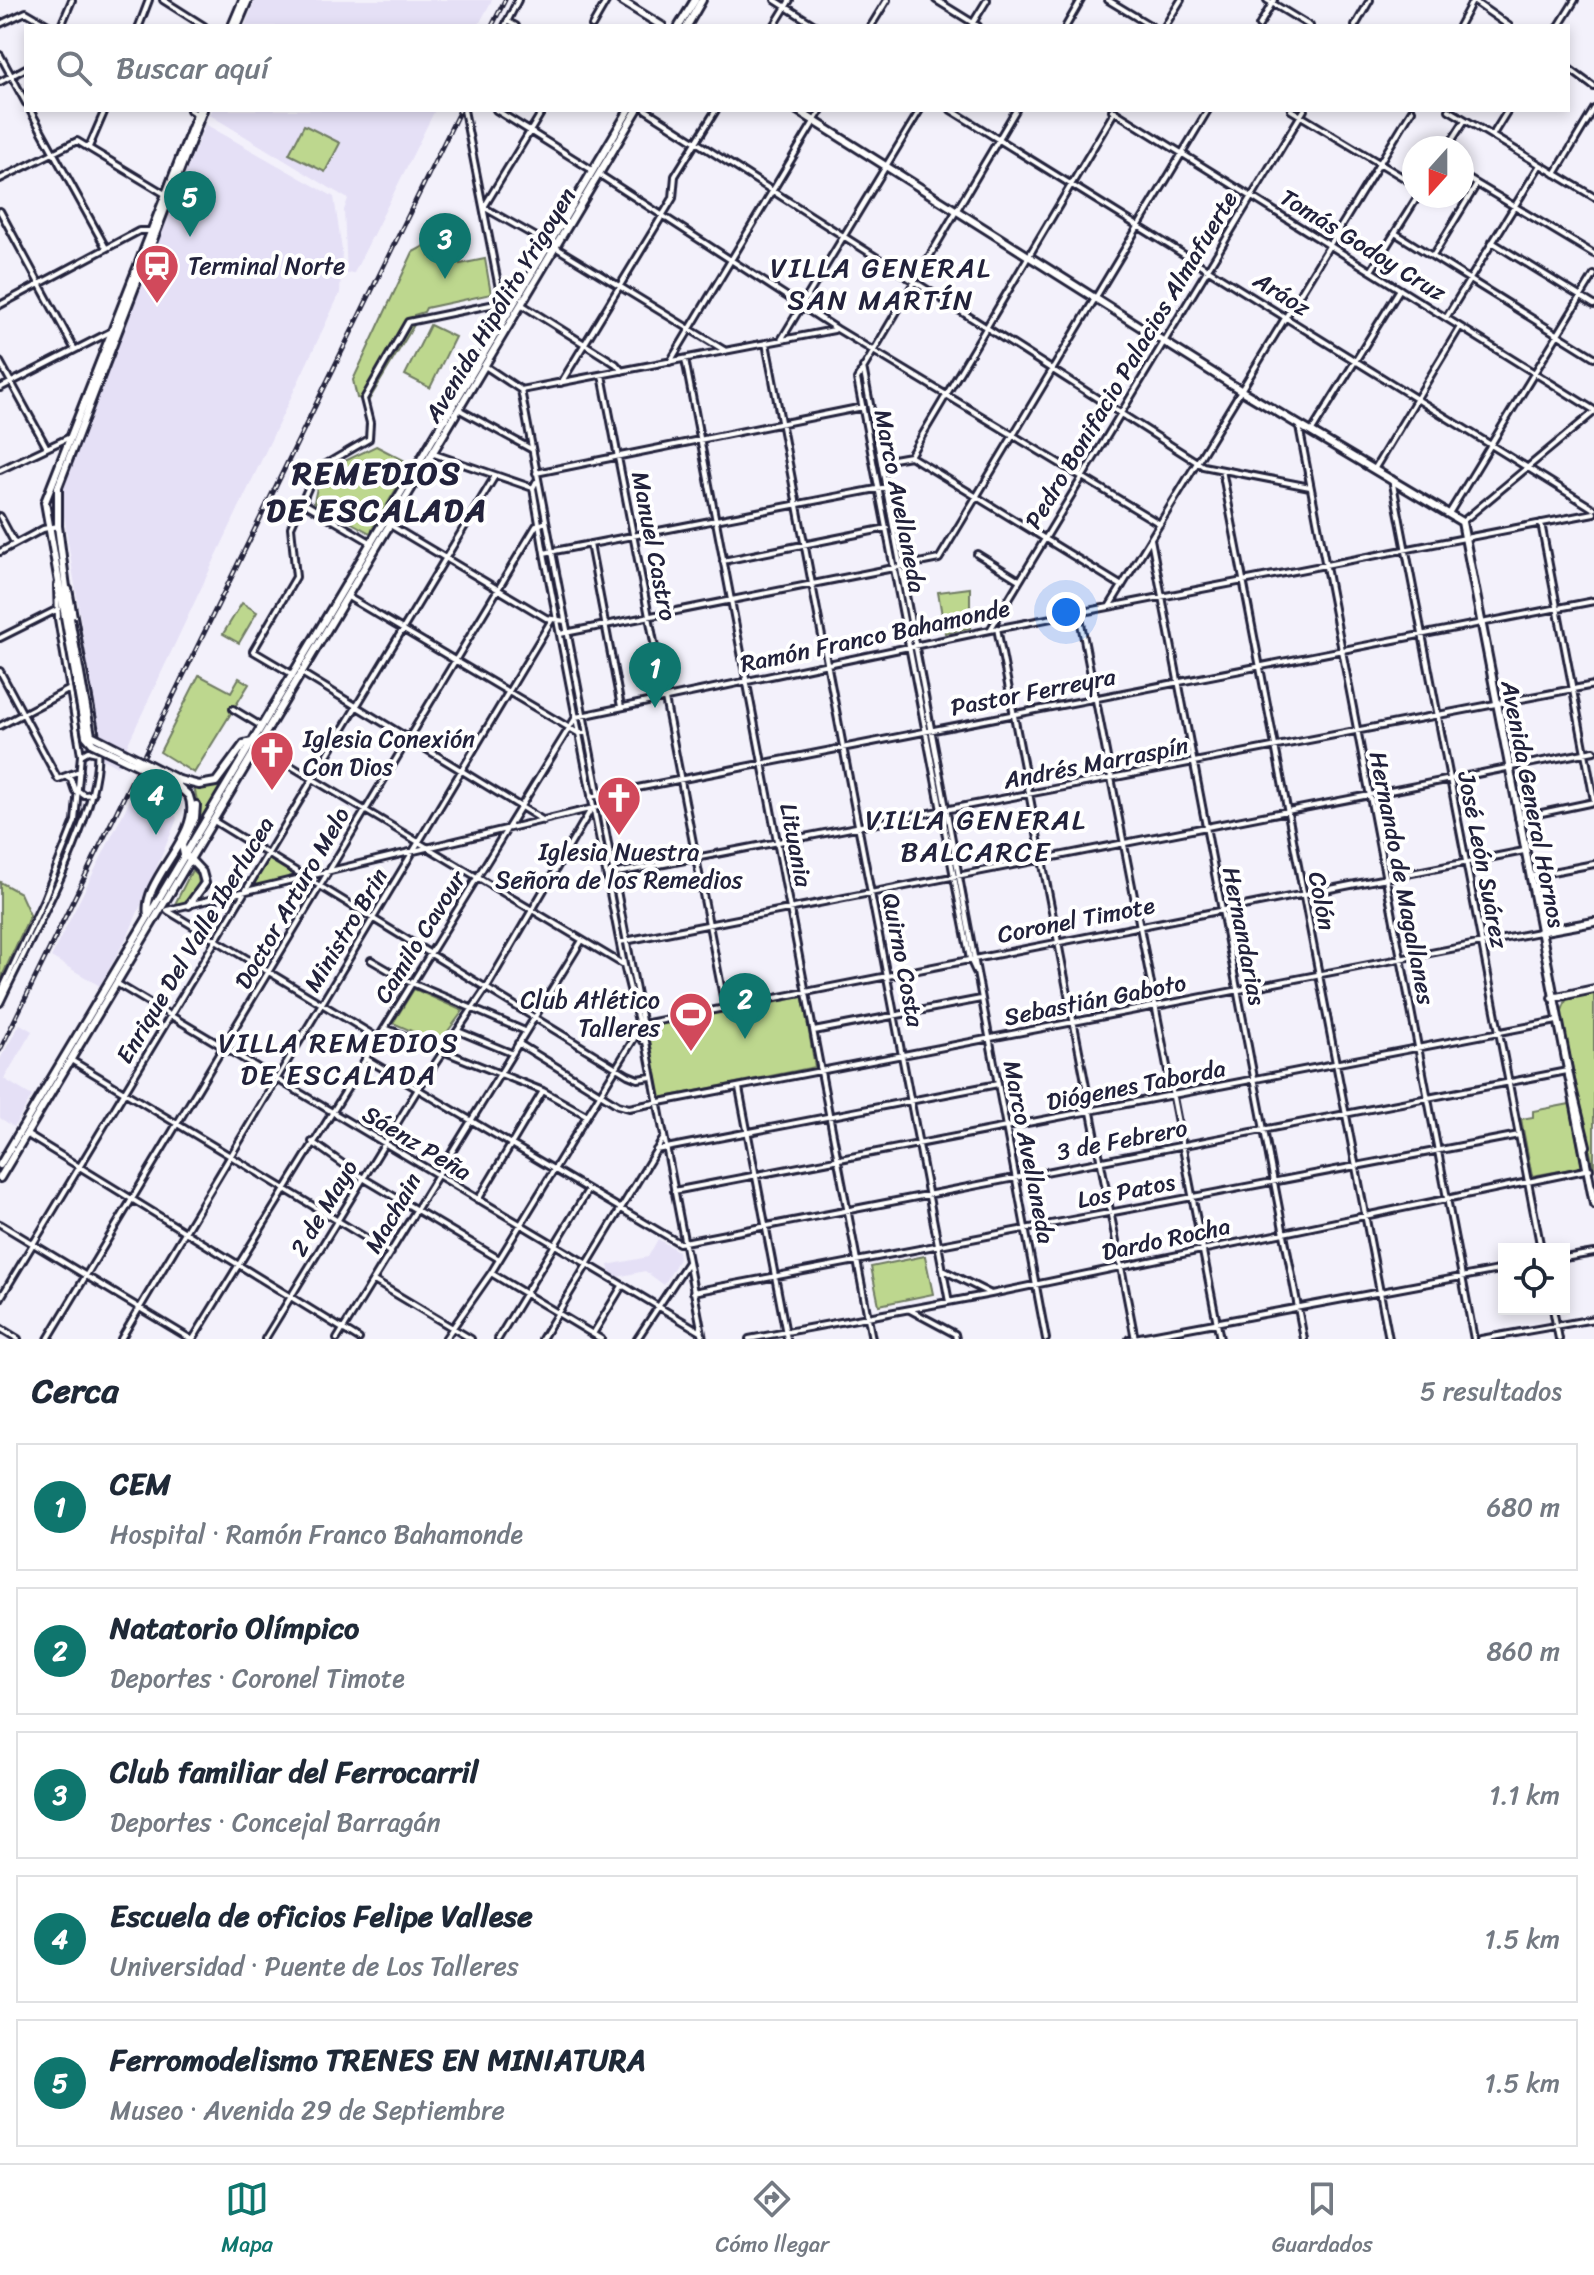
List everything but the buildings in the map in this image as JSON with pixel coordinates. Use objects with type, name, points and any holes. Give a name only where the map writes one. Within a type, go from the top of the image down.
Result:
[{"type":"main road","points":[[236,24],[245,0]]},
{"type":"main road","points":[[620,0],[659,24]]},
{"type":"main road","points":[[680,24],[695,0]]},
{"type":"main road","points":[[688,24],[702,0]]},
{"type":"main road","points":[[149,916],[147,909],[152,895],[196,807],[190,789],[179,780],[91,735],[67,617],[57,585],[45,502],[198,112]]},
{"type":"main road","name":"Avenida Hipólito Yrigoyen","points":[[345,595],[372,543],[388,524],[460,410],[505,319],[596,172],[628,112]]},
{"type":"main road","name":"Avenida Hipólito Yrigoyen","points":[[596,172],[636,112]]},
{"type":"main road","points":[[800,112],[1242,391],[1450,512],[1462,522]]},
{"type":"main road","name":"Avenida Hipólito Yrigoyen","points":[[67,1058],[163,906],[255,744],[521,304],[552,246]]},
{"type":"main road","points":[[71,438],[56,492],[67,617],[84,732],[93,744],[185,790],[192,810],[180,844]]},
{"type":"main road","name":"Avenida General Hornos","points":[[1462,522],[1594,1204]]},
{"type":"main road","name":"Avenida Hipólito Yrigoyen","points":[[190,856],[214,821],[255,744],[261,726],[297,674]]},
{"type":"main road","points":[[179,780],[199,785],[216,782],[244,744],[255,744]]},
{"type":"main road","points":[[180,844],[202,872],[204,887],[189,905]]},
{"type":"main road","name":"Avenida Hipólito Yrigoyen","points":[[0,1178],[149,916],[163,906]]},
{"type":"main road","points":[[1539,932],[1594,922]]},
{"type":"main road","points":[[1552,998],[1594,989]]},
{"type":"main road","name":"Avenida Hipólito Yrigoyen","points":[[0,1165],[23,1133]]},
{"type":"main road","name":"Avenida General Hornos","points":[[1588,1169],[1594,1186]]},
{"type":"street","points":[[62,24],[72,0]]},
{"type":"street","points":[[140,24],[149,0]]},
{"type":"street","points":[[163,0],[201,24]]},
{"type":"street","points":[[506,23],[518,0]]},
{"type":"street","points":[[593,24],[607,0]]},
{"type":"street","points":[[775,0],[813,24]]},
{"type":"street","points":[[775,24],[790,0]]},
{"type":"street","points":[[872,24],[887,0]]},
{"type":"street","points":[[936,0],[972,24]]},
{"type":"street","points":[[975,24],[987,0]]},
{"type":"street","points":[[1067,24],[1081,0]]},
{"type":"street","points":[[1108,0],[1148,24]]},
{"type":"street","points":[[1166,24],[1181,0]]},
{"type":"street","points":[[1356,24],[1370,0]]},
{"type":"street","points":[[1460,24],[1473,0],[1506,24]]},
{"type":"street","points":[[1560,24],[1575,0]]},
{"type":"street","points":[[1260,24],[1271,1],[1307,24]]},
{"type":"street","points":[[0,24],[26,12],[47,24]]},
{"type":"street","points":[[0,55],[24,99]]},
{"type":"street","points":[[0,82],[24,69]]},
{"type":"street","points":[[1570,69],[1594,87]]},
{"type":"street","points":[[1555,174],[1594,109]]},
{"type":"street","points":[[31,112],[106,248]]},
{"type":"street","points":[[89,147],[104,112]]},
{"type":"street","points":[[464,112],[505,319]]},
{"type":"street","points":[[499,112],[872,351],[1160,524]]},
{"type":"street","points":[[484,207],[542,112]]},
{"type":"street","points":[[649,112],[1198,463],[1310,487]]},
{"type":"street","points":[[561,383],[675,195],[675,176],[715,112]]},
{"type":"street","points":[[670,362],[820,112]]},
{"type":"street","points":[[781,340],[919,112]]},
{"type":"street","name":"Aráoz","points":[[954,112],[1594,511]]},
{"type":"street","name":"Marco Avellaneda","points":[[1015,112],[857,379],[1046,1339]]},
{"type":"street","points":[[910,456],[1113,112]]},
{"type":"street","name":"Tomás Godoy Cruz","points":[[1117,112],[1594,411]]},
{"type":"street","points":[[560,634],[935,561],[942,555],[978,497],[1207,112]]},
{"type":"street","points":[[1294,112],[1402,177]]},
{"type":"street","name":"Pedro Bonifacio Palacios Almafuerte","points":[[990,630],[1303,112]]},
{"type":"street","points":[[1109,607],[1411,112]]},
{"type":"street","points":[[1452,112],[1594,197]]},
{"type":"street","points":[[1492,136],[1507,112]]},
{"type":"street","points":[[1455,136],[1465,120]]},
{"type":"street","points":[[0,179],[72,142],[89,147],[167,194]]},
{"type":"street","points":[[1446,318],[1540,165]]},
{"type":"street","points":[[1474,182],[1594,254]]},
{"type":"street","points":[[1433,256],[1477,184]]},
{"type":"street","points":[[484,207],[725,351]]},
{"type":"street","points":[[1371,271],[1411,208]]},
{"type":"street","points":[[0,211],[74,348]]},
{"type":"street","points":[[0,305],[139,231],[153,231]]},
{"type":"street","points":[[1395,233],[1594,357]]},
{"type":"street","points":[[1492,242],[1594,305]]},
{"type":"street","points":[[1450,512],[1594,275]]},
{"type":"street","points":[[1312,431],[1400,289]]},
{"type":"street","points":[[500,303],[408,322],[364,399],[370,423],[369,439],[318,468],[291,527],[296,577],[253,651],[357,706],[544,821]]},
{"type":"street","points":[[521,304],[622,371]]},
{"type":"street","points":[[1375,468],[1460,327]]},
{"type":"street","points":[[482,364],[521,390],[837,329]]},
{"type":"street","points":[[0,388],[74,348],[114,332]]},
{"type":"street","name":"Quirno Costa","points":[[766,343],[949,1302]]},
{"type":"street","name":"Lituania","points":[[685,359],[872,1339]]},
{"type":"street","points":[[0,362],[46,446]]},
{"type":"street","name":"Marco Avellaneda","points":[[863,367],[977,957],[976,972]]},
{"type":"street","name":"Manuel Castro","points":[[602,375],[725,1007]]},
{"type":"street","points":[[521,390],[536,487],[602,806],[643,1024],[644,1045],[703,1339]]},
{"type":"street","points":[[536,476],[619,456],[870,406]]},
{"type":"street","points":[[460,410],[531,449]]},
{"type":"street","points":[[1462,522],[1594,411]]},
{"type":"street","name":"Hernando de Magallanes","points":[[1299,424],[1339,650],[1474,1339]]},
{"type":"street","points":[[0,470],[46,446],[71,438]]},
{"type":"street","points":[[434,454],[536,487]]},
{"type":"street","points":[[882,461],[910,456],[1122,586]]},
{"type":"street","name":"Colón","points":[[1222,470],[1389,1339]]},
{"type":"street","name":"Enrique Del Valle Iberlucea","points":[[0,1299],[495,476]]},
{"type":"street","name":"José León Suárez","points":[[1391,477],[1540,1243]]},
{"type":"street","points":[[544,553],[887,487]]},
{"type":"street","points":[[304,503],[372,543]]},
{"type":"street","name":"Ramón Franco Bahamonde","points":[[576,717],[997,628],[1594,511]]},
{"type":"street","points":[[0,516],[15,544]]},
{"type":"street","points":[[543,522],[544,553],[592,809],[637,1029],[644,1045]]},
{"type":"street","name":"Doctor Arturo Melo","points":[[48,1339],[454,660],[543,522]]},
{"type":"street","points":[[1518,818],[1594,801],[1541,523]]},
{"type":"street","points":[[388,524],[551,621],[565,621]]},
{"type":"street","points":[[0,552],[58,526]]},
{"type":"street","points":[[723,561],[887,528]]},
{"type":"street","name":"Hernandarias","points":[[1151,539],[1304,1339]]},
{"type":"street","points":[[590,544],[621,707]]},
{"type":"street","points":[[977,554],[1019,580]]},
{"type":"street","points":[[0,1003],[68,859],[93,794],[98,755],[65,574]]},
{"type":"street","points":[[0,994],[75,821],[81,755],[57,585]]},
{"type":"street","points":[[345,595],[569,728],[580,734],[587,733]]},
{"type":"street","name":"Pastor Ferreyra","points":[[591,797],[1594,601]]},
{"type":"street","points":[[0,638],[58,609]]},
{"type":"street","points":[[1079,613],[1220,1339]]},
{"type":"street","name":"Ministro Brin","points":[[121,1339],[551,621]]},
{"type":"street","points":[[997,628],[1133,1339],[1498,1270]]},
{"type":"street","points":[[0,671],[61,777],[71,779],[76,790],[84,795],[93,794]]},
{"type":"street","name":"Andrés Marraspín","points":[[607,875],[1594,685]]},
{"type":"street","points":[[0,726],[70,689]]},
{"type":"street","points":[[233,709],[261,726]]},
{"type":"street","name":"Camilo Cavour","points":[[192,1339],[576,717]]},
{"type":"street","points":[[255,744],[624,965]]},
{"type":"street","points":[[81,755],[91,751],[98,755]]},
{"type":"street","points":[[620,942],[1594,751]]},
{"type":"street","points":[[61,777],[81,770]]},
{"type":"street","points":[[163,906],[189,905],[244,894],[602,806]]},
{"type":"street","name":"2 de Mayo","points":[[265,1339],[418,1089],[487,987],[592,809]]},
{"type":"street","points":[[214,821],[615,1067],[638,1079],[651,1077]]},
{"type":"street","name":"Coronel Timote","points":[[637,1029],[643,1024],[725,1007],[1524,851]]},
{"type":"street","points":[[1529,877],[1594,864]]},
{"type":"street","points":[[152,895],[163,906],[378,1038]]},
{"type":"street","name":"Sebastián Gaboto","points":[[518,1043],[624,1107],[657,1104],[1539,932]]},
{"type":"street","name":"Machain","points":[[337,1339],[581,942]]},
{"type":"street","points":[[371,960],[413,983],[525,1031]]},
{"type":"street","name":"Sáenz Peña","points":[[116,983],[702,1332]]},
{"type":"street","points":[[814,1031],[981,999]]},
{"type":"street","name":"Diógenes Taborda","points":[[674,1191],[1557,1021]]},
{"type":"street","points":[[385,1028],[543,1091],[586,1115]]},
{"type":"street","points":[[445,1339],[491,1273],[637,1029]]},
{"type":"street","points":[[457,1031],[511,1053]]},
{"type":"street","points":[[365,1057],[675,1242],[684,1241]]},
{"type":"street","points":[[67,1058],[391,1253]]},
{"type":"street","name":"3 de Febrero","points":[[684,1241],[1568,1074]]},
{"type":"street","points":[[656,1150],[998,1084]]},
{"type":"street","points":[[739,1088],[787,1339]]},
{"type":"street","points":[[478,1200],[543,1091]]},
{"type":"street","points":[[23,1133],[359,1339]]},
{"type":"street","name":"Los Patos","points":[[693,1292],[1519,1135]]},
{"type":"street","points":[[542,1339],[663,1138]]},
{"type":"street","points":[[312,1142],[363,1178],[499,1259]]},
{"type":"street","name":"Dardo Rocha","points":[[749,1339],[991,1294],[1588,1169]]},
{"type":"street","points":[[498,1339],[588,1190]]},
{"type":"street","points":[[0,1224],[192,1339]]},
{"type":"street","points":[[1570,1257],[1594,1253]]},
{"type":"street","points":[[637,1339],[688,1262]]},
{"type":"street","points":[[943,1270],[991,1294]]},
{"type":"street","points":[[491,1273],[601,1339]]},
{"type":"street","points":[[374,1281],[471,1339]]},
{"type":"street","points":[[593,1334],[622,1286]]},
{"type":"street","points":[[910,1310],[956,1336]]},
{"type":"street","points":[[1554,1315],[1559,1339]]},
{"type":"street","points":[[1481,1339],[1594,1319]]},
{"type":"street","points":[[0,1328],[18,1339]]},
{"type":"shaded area","points":[[255,0],[492,0],[479,24],[246,24]]},
{"type":"shaded area","points":[[211,112],[434,112],[354,273],[347,274],[344,210],[348,199],[210,115]]},
{"type":"shaded area","points":[[205,124],[334,197],[342,250],[340,293],[117,767],[97,756],[99,736],[60,491]]},
{"type":"shaded area","points":[[134,792],[173,810],[177,819],[129,933],[100,986],[51,957]]},
{"type":"shaded area","points":[[20,1024],[32,1031],[4,1079],[32,1096],[14,1127],[0,1118],[0,1059]]},
{"type":"shaded area","points":[[658,1239],[678,1251],[679,1259],[664,1285],[645,1271],[617,1277],[610,1273],[608,1265],[648,1257]]},
{"type":"green space","points":[[304,125],[340,143],[325,172],[289,154]]},
{"type":"green space","points":[[428,244],[429,256],[457,252],[460,264],[485,259],[491,294],[426,308],[424,312],[414,315],[414,325],[369,400],[357,398],[353,380],[413,252]]},
{"type":"green space","points":[[430,325],[455,337],[430,388],[405,375]]},
{"type":"green space","points":[[376,446],[411,464],[370,533],[314,502],[320,473]]},
{"type":"green space","points":[[970,588],[970,628],[945,633],[938,592]]},
{"type":"green space","points":[[242,603],[257,612],[239,643],[223,634]]},
{"type":"green space","points":[[199,675],[231,692],[239,678],[249,684],[194,773],[160,752]]},
{"type":"green space","points":[[237,759],[186,844],[200,813],[194,787],[219,782]]},
{"type":"green space","points":[[269,858],[300,877],[250,889]]},
{"type":"green space","points":[[192,870],[198,876],[199,887],[186,903],[174,906]]},
{"type":"green space","points":[[0,882],[20,893],[30,915],[0,981]]},
{"type":"green space","points":[[414,989],[463,1011],[439,1043],[393,1023]]},
{"type":"green space","points":[[1594,993],[1594,1171],[1561,1013],[1567,998]]},
{"type":"green space","name":"Club Atlético Talleres","points":[[803,997],[815,1067],[660,1098],[647,1024]]},
{"type":"green space","points":[[1570,1104],[1582,1167],[1532,1176],[1521,1119],[1533,1117],[1533,1111]]},
{"type":"green space","points":[[925,1256],[933,1294],[879,1305],[871,1267]]},
{"type":"railway","points":[[493,24],[505,0]]},
{"type":"railway","points":[[0,1050],[459,112]]},
{"type":"place","name":"Ferromodelismo TRENES EN MINIATURA","points":[[190,237]]},
{"type":"place","name":"Club familiar del Ferrocarril","points":[[445,279]]},
{"type":"place","name":"Terminal Norte","points":[[157,305]]},
{"type":"place","name":"CEM","points":[[655,708]]},
{"type":"place","name":"Iglesia Conexión Con Dios","points":[[272,792]]},
{"type":"place","name":"Escuela de oficios Felipe Vallese","points":[[156,835]]},
{"type":"place","name":"Iglesia Nuestra Señora de los Remedios","points":[[619,837]]},
{"type":"place","name":"Natatorio Olímpico","points":[[745,1039]]},
{"type":"place","name":"Club Atlético Talleres","points":[[691,1053]]},
{"type":"district","name":"VILLA GENERAL SAN MARTÍN","points":[[881,283]]},
{"type":"district","name":"REMEDIOS DE ESCALADA","points":[[377,492]]},
{"type":"district","name":"VILLA GENERAL BALCARCE","points":[[976,835]]},
{"type":"district","name":"VILLA REMEDIOS DE ESCALADA","points":[[339,1058]]}]
